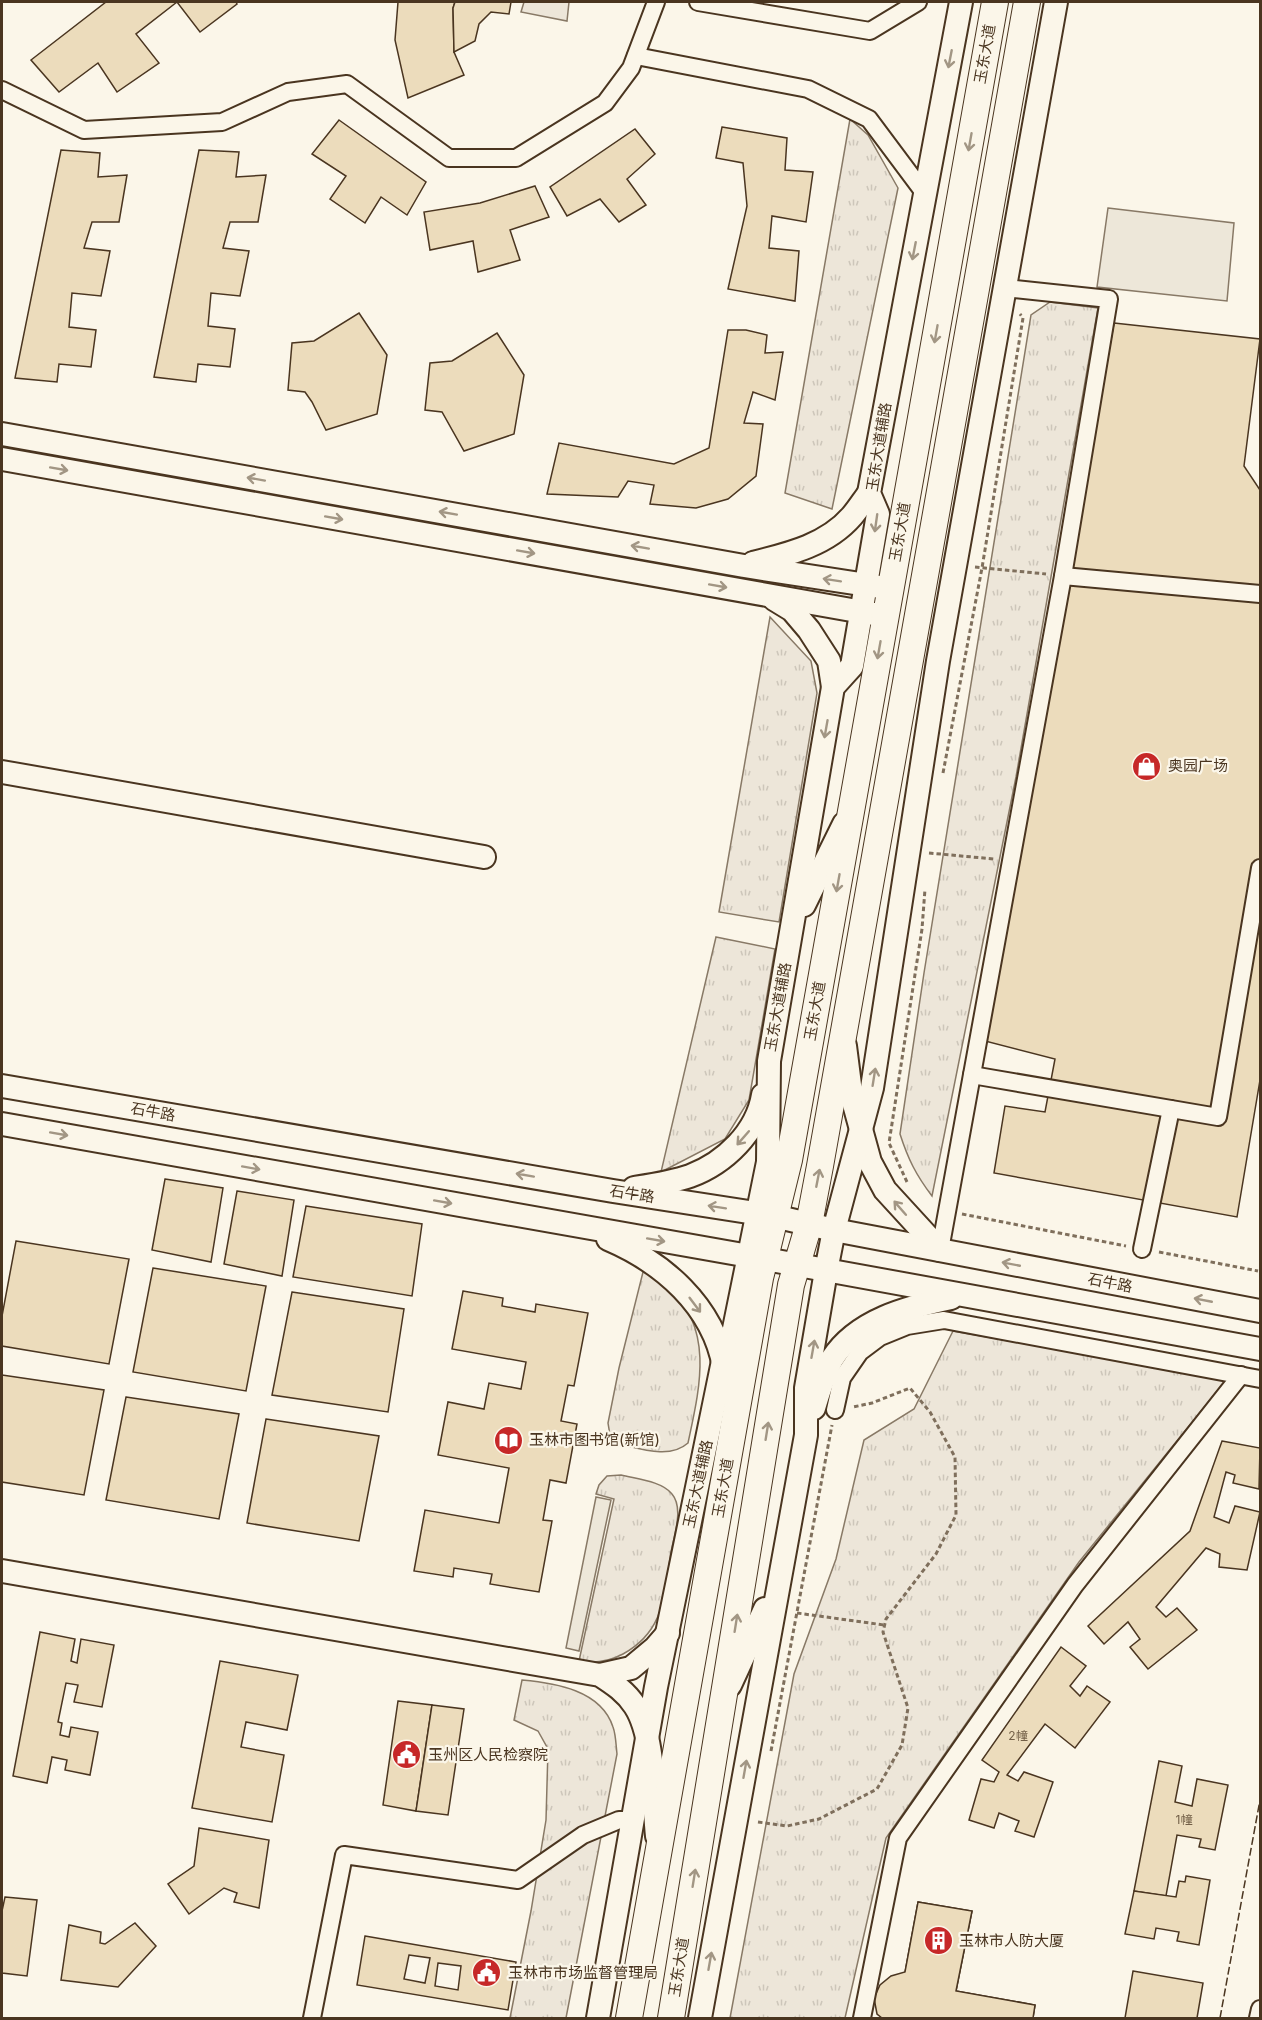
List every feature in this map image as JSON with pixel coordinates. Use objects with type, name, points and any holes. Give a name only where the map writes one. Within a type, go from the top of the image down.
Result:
[{"type":"main road","name":"玉东大道","points":[[629,2019],[730,1446],[757,1258],[766,1215],[789,1160],[852,806],[873,614],[994,2]]},
{"type":"main road","name":"玉东大道","points":[[671,2019],[791,1285],[809,1224],[1027,2]]},
{"type":"main road","points":[[812,1028],[814,1062],[822,1068],[828,1068],[835,1062],[844,1033]]},
{"type":"street","points":[[2,90],[84,130],[222,122],[288,92],[347,84],[449,158],[516,158],[605,103],[631,68],[656,2]]},
{"type":"street","points":[[698,2],[870,31],[918,2]]},
{"type":"street","name":"玉东大道辅路","points":[[878,587],[878,514],[869,494],[961,2]]},
{"type":"street","points":[[700,2019],[806,1435],[806,1388],[826,1271],[834,1230],[872,1088],[938,661],[1056,2]]},
{"type":"street","points":[[636,56],[808,89],[869,119],[925,194]]},
{"type":"street","points":[[940,1250],[1063,576],[1109,299],[1005,288]]},
{"type":"street","points":[[2,434],[744,566],[878,587]]},
{"type":"street","points":[[2,459],[873,614],[852,666],[833,687]]},
{"type":"street","points":[[744,566],[799,551],[829,537],[852,517],[869,494]]},
{"type":"street","points":[[1063,576],[1260,594]]},
{"type":"street","points":[[768,595],[792,610],[809,630],[829,661],[833,687]]},
{"type":"street","name":"玉东大道辅路","points":[[766,1215],[769,1061],[833,687]]},
{"type":"street","points":[[2,772],[484,857]]},
{"type":"street","points":[[613,1191],[651,1186],[690,1176],[710,1166],[746,1136],[761,1107],[800,912],[852,806]]},
{"type":"street","points":[[972,1075],[1218,1117],[1260,868]]},
{"type":"street","points":[[844,1033],[851,1093],[870,1162],[885,1190],[940,1250]]},
{"type":"street","name":"石牛路","points":[[2,1086],[613,1191],[766,1215],[1260,1311]]},
{"type":"street","points":[[1143,1249],[1172,1109]]},
{"type":"street","points":[[2,1124],[1260,1349]]},
{"type":"street","points":[[579,1226],[623,1245],[658,1266],[680,1285],[711,1327],[723,1361],[730,1419],[730,1446]]},
{"type":"street","name":"玉东大道辅路","points":[[598,2019],[647,1739],[723,1361],[757,1258]]},
{"type":"street","points":[[723,1700],[755,1632],[776,1577],[806,1435],[820,1385],[832,1359],[850,1337],[871,1324],[913,1306],[963,1295]]},
{"type":"street","points":[[835,1410],[842,1378],[860,1352],[880,1337],[907,1326],[944,1320],[1260,1379]]},
{"type":"street","points":[[862,2019],[898,1838],[1075,1585],[1241,1375]]},
{"type":"street","points":[[2,1571],[600,1675],[631,1668],[655,1648],[679,1620],[708,1575]]},
{"type":"street","points":[[600,1675],[620,1688],[636,1707],[647,1739],[651,1757],[659,1852]]},
{"type":"street","points":[[626,1858],[671,1779]]},
{"type":"street","points":[[312,2019],[344,1855],[518,1880],[583,1835],[619,1820],[633,1820]]},
{"type":"street","points":[[1258,2019],[1260,2009]]},
{"type":"path","points":[[943,773],[982,568],[1023,318],[1005,288]]},
{"type":"path","points":[[955,565],[1063,576]]},
{"type":"path","points":[[909,851],[1011,861]]},
{"type":"path","points":[[910,1185],[904,1178],[889,1143],[922,929],[925,885]]},
{"type":"path","points":[[947,1211],[1258,1271]]},
{"type":"path","points":[[758,1822],[787,1826],[819,1819],[877,1789],[902,1745],[908,1708],[883,1632],[886,1619],[936,1554],[956,1515],[956,1456],[930,1412],[910,1388],[872,1403],[835,1410],[771,1752]]},
{"type":"path","points":[[797,1613],[885,1625]]},
{"type":"green space","points":[[524,2],[569,2],[567,21],[521,12]]},
{"type":"green space","points":[[850,119],[868,135],[898,188],[832,509],[785,493]]},
{"type":"green space","points":[[1050,302],[1098,308],[1016,777],[932,1196],[913,1166],[900,1134],[1031,315]]},
{"type":"green space","points":[[770,617],[811,661],[817,693],[779,922],[719,912]]},
{"type":"green space","points":[[716,937],[775,949],[749,1100],[725,1139],[661,1172]]},
{"type":"green space","points":[[643,1272],[661,1281],[684,1305],[693,1323],[698,1342],[699,1382],[688,1443],[672,1451],[644,1450],[616,1443],[610,1435],[608,1423]]},
{"type":"green space","points":[[953,1331],[1227,1379],[1079,1562],[886,1838],[845,2018],[730,2018],[794,1674],[836,1559],[864,1440],[914,1409]]},
{"type":"green space","points":[[621,1475],[662,1486],[676,1500],[678,1514],[664,1597],[655,1623],[637,1645],[607,1661],[579,1661],[614,1499],[596,1494],[599,1485],[607,1476]]},
{"type":"green space","points":[[522,1680],[562,1686],[588,1697],[607,1714],[615,1737],[617,1754],[566,2018],[510,2018],[546,1820],[548,1749],[538,1731],[514,1720]]},
{"type":"shaded area","points":[[1108,208],[1234,223],[1227,301],[1097,287]]},
{"type":"shaded area","points":[[596,1497],[611,1500],[579,1651],[566,1648]]},
{"type":"building","points":[[106,2],[177,2],[136,34],[159,63],[117,92],[98,63],[59,92],[31,60]]},
{"type":"building","points":[[177,2],[236,2],[237,4],[200,32]]},
{"type":"building","points":[[398,2],[455,2],[453,8],[454,52],[464,75],[408,98],[395,40]]},
{"type":"building","points":[[455,2],[511,2],[509,14],[491,12],[479,24],[475,41],[454,52],[453,8]]},
{"type":"building","points":[[339,120],[426,182],[407,215],[381,197],[365,223],[330,199],[346,176],[312,154]]},
{"type":"building","points":[[722,127],[787,138],[785,170],[813,172],[806,222],[772,216],[769,248],[799,251],[795,301],[728,289],[747,206],[743,163],[716,158]]},
{"type":"building","points":[[635,129],[655,154],[627,179],[646,205],[619,222],[600,199],[567,216],[550,187]]},
{"type":"building","points":[[61,150],[100,153],[98,177],[127,175],[119,222],[92,222],[84,248],[110,251],[101,296],[72,293],[69,327],[96,330],[91,367],[59,364],[57,382],[15,378]]},
{"type":"building","points":[[199,150],[239,152],[236,177],[266,175],[258,222],[230,222],[223,248],[249,251],[240,296],[211,293],[208,326],[235,329],[230,367],[198,364],[196,382],[154,377]]},
{"type":"building","points":[[535,186],[549,217],[510,230],[520,260],[478,272],[473,241],[430,250],[424,212],[480,203]]},
{"type":"building","points":[[359,313],[387,355],[377,414],[326,430],[305,392],[288,390],[292,343],[314,341]]},
{"type":"building","name":"奥园广场","points":[[1114,323],[1260,339],[1244,466],[1260,490],[1260,1080],[1237,1217],[994,1173],[1005,1106],[1045,1112],[1055,1059],[985,1041]]},
{"type":"building","points":[[728,330],[746,330],[767,335],[765,353],[783,352],[775,400],[753,392],[744,423],[763,424],[756,476],[728,499],[696,508],[650,504],[654,485],[628,481],[618,497],[547,494],[559,443],[674,464],[709,448]]},
{"type":"building","points":[[497,333],[524,375],[514,434],[464,451],[442,412],[425,410],[430,363],[452,361]]},
{"type":"building","points":[[165,1179],[223,1188],[211,1262],[152,1250]]},
{"type":"building","points":[[237,1191],[294,1200],[282,1276],[224,1264]]},
{"type":"building","points":[[306,1206],[422,1224],[412,1296],[293,1277]]},
{"type":"building","points":[[16,1241],[129,1259],[109,1364],[2,1346],[2,1316]]},
{"type":"building","points":[[153,1268],[266,1286],[246,1391],[133,1372]]},
{"type":"building","name":"玉林市图书馆(新馆)","points":[[463,1291],[503,1298],[502,1306],[535,1312],[536,1304],[588,1313],[574,1386],[568,1385],[561,1421],[577,1424],[566,1483],[550,1480],[543,1520],[552,1521],[539,1592],[490,1584],[492,1574],[454,1568],[453,1577],[414,1571],[425,1510],[499,1523],[509,1468],[438,1455],[448,1402],[484,1409],[489,1383],[521,1389],[526,1362],[452,1349]]},
{"type":"building","points":[[292,1292],[404,1309],[388,1412],[272,1395]]},
{"type":"building","points":[[2,1375],[104,1390],[84,1495],[2,1482]]},
{"type":"building","points":[[126,1397],[239,1414],[219,1519],[106,1500]]},
{"type":"building","points":[[266,1419],[379,1436],[359,1541],[247,1523]]},
{"type":"building","points":[[1222,1441],[1260,1448],[1259,1489],[1233,1483],[1235,1475],[1226,1472],[1214,1517],[1229,1523],[1235,1506],[1260,1512],[1247,1570],[1219,1567],[1220,1554],[1206,1548],[1156,1607],[1166,1617],[1177,1608],[1197,1630],[1148,1669],[1130,1647],[1140,1639],[1128,1622],[1104,1644],[1088,1626],[1190,1531]]},
{"type":"building","points":[[40,1632],[75,1639],[71,1661],[77,1663],[81,1639],[114,1645],[102,1707],[74,1702],[78,1685],[66,1683],[58,1722],[62,1723],[60,1735],[69,1737],[71,1727],[98,1732],[90,1775],[65,1770],[67,1760],[52,1757],[47,1783],[13,1776]]},
{"type":"building","points":[[1061,1647],[1086,1666],[1070,1686],[1080,1696],[1087,1686],[1110,1702],[1075,1748],[1045,1724],[1007,1775],[1018,1781],[1024,1772],[1053,1782],[1034,1837],[1015,1831],[1019,1821],[999,1813],[994,1828],[969,1820],[981,1779],[994,1782],[999,1772],[982,1760]]},
{"type":"building","points":[[220,1661],[298,1675],[287,1730],[246,1722],[241,1747],[284,1755],[272,1822],[192,1808]]},
{"type":"building","name":"玉州区人民检察院","points":[[398,1701],[432,1705],[416,1811],[383,1805]]},
{"type":"building","points":[[432,1705],[464,1709],[448,1815],[416,1811]]},
{"type":"building","points":[[1159,1761],[1182,1766],[1175,1802],[1192,1806],[1197,1779],[1228,1785],[1215,1850],[1199,1847],[1201,1839],[1177,1835],[1166,1896],[1134,1891]]},
{"type":"building","points":[[199,1828],[269,1840],[259,1908],[234,1902],[237,1893],[224,1888],[189,1914],[168,1884],[194,1866]]},
{"type":"building","points":[[1186,1876],[1210,1880],[1199,1945],[1177,1941],[1179,1932],[1156,1928],[1154,1939],[1125,1934],[1134,1891],[1176,1897],[1179,1881],[1185,1882]]},
{"type":"building","points":[[5,1897],[37,1900],[27,1976],[2,1973],[2,1911]]},
{"type":"building","name":"玉林市人防大厦","points":[[918,1902],[972,1911],[956,1991],[1035,2005],[1033,2018],[893,2018],[889,2009],[891,2000],[901,1994]]},
{"type":"building","name":"玉林市人防大厦","points":[[918,1902],[972,1911],[956,1991],[1035,2005],[1033,2018],[882,2018],[877,2014],[874,1998],[880,1985],[891,1976],[905,1972]]},
{"type":"building","points":[[135,1923],[156,1946],[118,1987],[61,1980],[69,1925],[101,1932],[100,1943],[105,1944]]},
{"type":"building","name":"玉林市市场监督管理局","points":[[365,1936],[516,1962],[508,2010],[357,1985]],"holes":[[[409,1955],[430,1958],[425,1983],[404,1979]],[[438,1963],[461,1966],[458,1990],[435,1986]]]},
{"type":"building","points":[[1133,1971],[1203,1983],[1197,2018],[1125,2018]]},
{"type":"fence","points":[[1220,2018],[1260,1800]]},
{"type":"place","name":"奥园广场","points":[[1147,766]]},
{"type":"place","name":"玉林市图书馆(新馆)","points":[[508,1440]]},
{"type":"place","name":"玉州区人民检察院","points":[[407,1755]]},
{"type":"place","name":"玉林市人防大厦","points":[[938,1941]]},
{"type":"place","name":"玉林市市场监督管理局","points":[[487,1973]]}]
